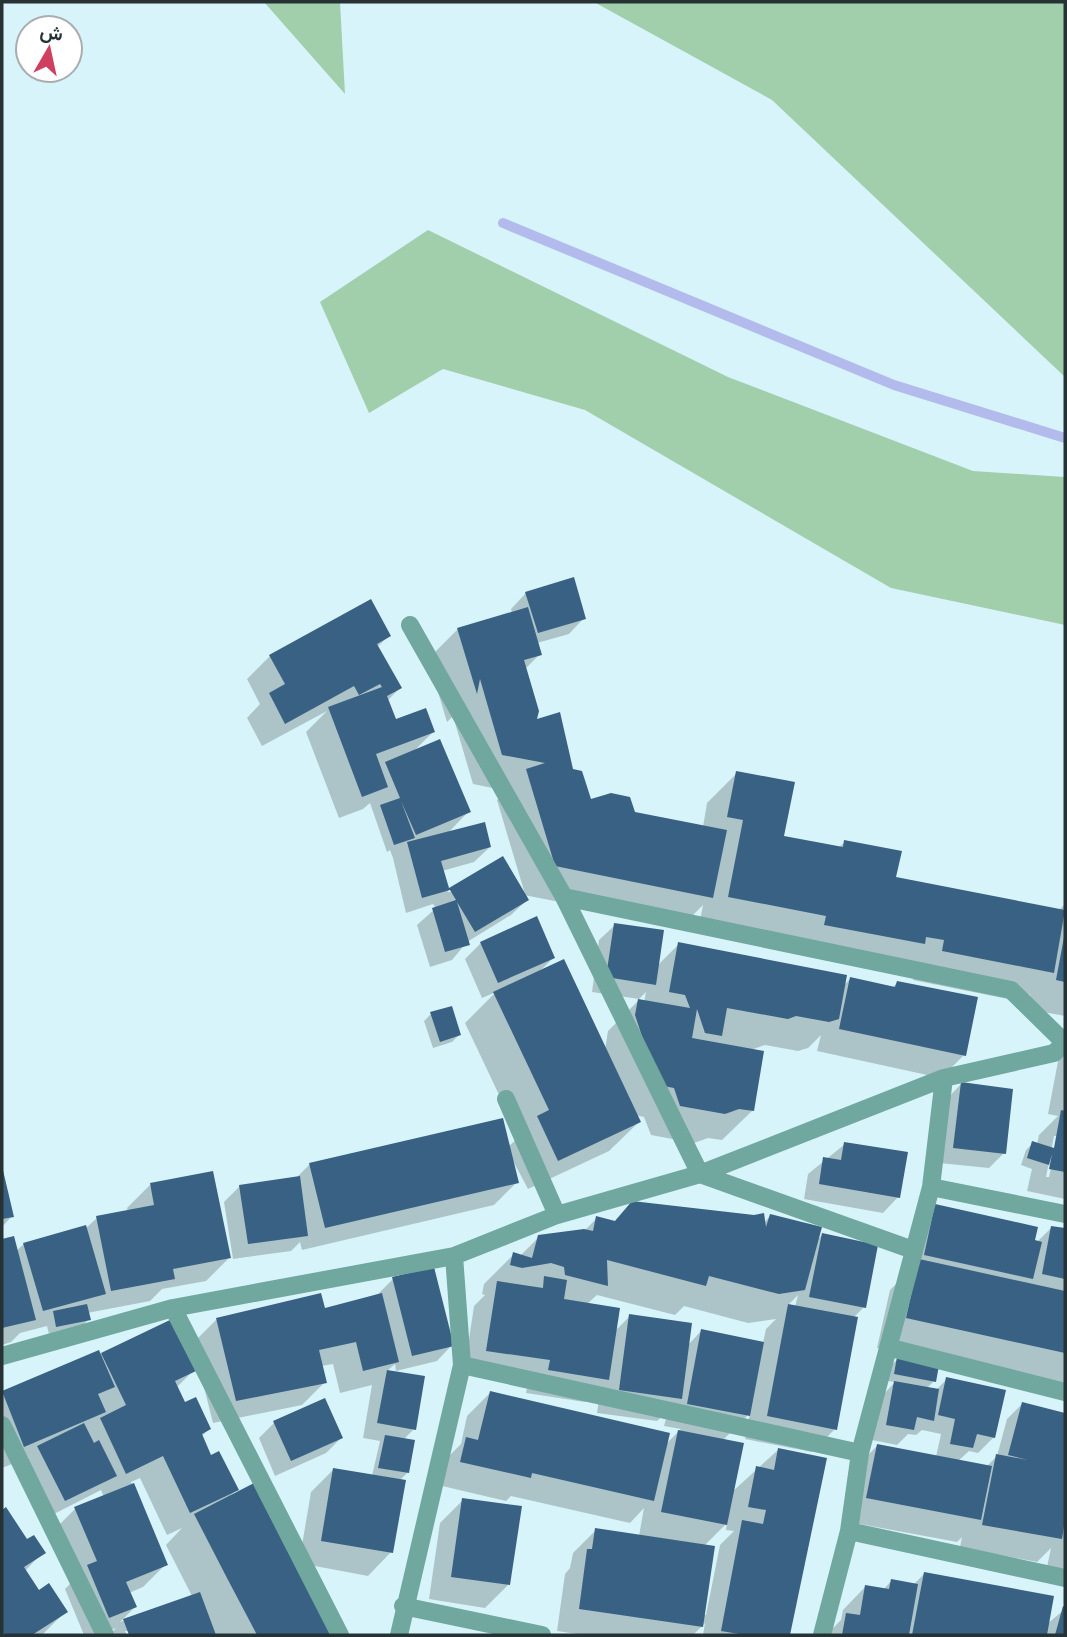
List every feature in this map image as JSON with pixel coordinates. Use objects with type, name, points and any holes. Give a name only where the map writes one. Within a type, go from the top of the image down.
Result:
[{"type":"street","points":[[410,625],[564,897],[700,1174],[913,1250]]},
{"type":"street","points":[[2,1356],[173,1308],[454,1256],[557,1215],[700,1174],[944,1078],[1054,1052],[1065,1043],[1011,990],[564,897]]},
{"type":"street","points":[[822,1635],[849,1531],[860,1453],[891,1348],[913,1250],[931,1187],[944,1078]]},
{"type":"street","points":[[506,1098],[557,1215]]},
{"type":"street","points":[[931,1187],[1065,1214]]},
{"type":"street","points":[[399,1635],[403,1606],[462,1365],[454,1256]]},
{"type":"street","points":[[173,1308],[340,1635]]},
{"type":"street","points":[[891,1348],[1065,1392]]},
{"type":"street","points":[[462,1365],[860,1453]]},
{"type":"street","points":[[2,1425],[105,1635]]},
{"type":"street","points":[[849,1531],[1065,1578]]},
{"type":"street","points":[[403,1606],[542,1635]]},
{"type":"green space","points":[[264,2],[340,2],[345,94]]},
{"type":"green space","points":[[594,2],[1065,2],[1065,377],[772,100]]},
{"type":"green space","points":[[428,230],[728,377],[973,471],[1065,477],[1065,625],[891,588],[585,410],[443,369],[369,413],[320,302]]},
{"type":"building","points":[[574,577],[586,619],[538,633],[525,592]]},
{"type":"building","points":[[371,599],[391,636],[377,644],[402,688],[387,696],[396,719],[426,708],[435,732],[376,754],[388,787],[362,797],[328,707],[382,687],[380,684],[359,695],[354,686],[285,724],[269,693],[285,684],[269,655]]},
{"type":"building","points":[[528,607],[542,655],[524,660],[539,711],[537,719],[560,712],[573,769],[582,771],[591,799],[611,793],[630,797],[635,812],[727,830],[713,898],[555,866],[526,769],[545,763],[502,755],[480,679],[477,694],[457,628]]},
{"type":"building","points":[[440,739],[471,812],[416,835],[401,801],[415,838],[394,845],[380,805],[400,798],[385,762]]},
{"type":"building","points":[[736,771],[795,782],[784,836],[843,847],[844,840],[902,851],[896,877],[1065,910],[1054,973],[942,951],[944,940],[926,937],[925,944],[824,925],[826,916],[728,897],[743,820],[727,817]]},
{"type":"building","points":[[485,822],[491,847],[441,861],[449,888],[503,856],[529,900],[475,932],[457,902],[470,945],[445,952],[432,908],[456,900],[450,890],[422,898],[407,842]]},
{"type":"building","points":[[537,916],[555,958],[498,983],[480,942]]},
{"type":"building","points":[[614,923],[664,930],[656,985],[606,977]]},
{"type":"building","points":[[1065,937],[1065,982],[1056,980]]},
{"type":"building","points":[[678,942],[847,975],[839,1019],[829,1022],[796,1016],[788,1019],[727,1008],[722,1036],[705,1033],[697,1009],[692,1038],[764,1051],[754,1111],[739,1109],[725,1114],[680,1106],[674,1088],[658,1085],[635,1015],[638,999],[690,1008],[685,995],[669,992]]},
{"type":"building","points":[[564,959],[641,1122],[558,1161],[537,1116],[549,1110],[493,992]]},
{"type":"building","points":[[850,977],[895,987],[897,981],[978,997],[966,1056],[839,1029]]},
{"type":"building","points":[[452,1006],[461,1035],[440,1042],[430,1012]]},
{"type":"building","points":[[961,1082],[1013,1089],[1006,1154],[953,1148]]},
{"type":"building","points":[[1061,1110],[1065,1111],[1065,1172],[1049,1169],[1052,1154],[1049,1165],[1027,1158],[1032,1141],[1054,1148]]},
{"type":"building","points":[[503,1118],[519,1183],[325,1228],[309,1163]]},
{"type":"building","points":[[844,1142],[908,1152],[900,1198],[819,1184],[823,1157],[841,1160]]},
{"type":"building","points":[[2,1166],[14,1217],[2,1219]]},
{"type":"building","points":[[213,1171],[231,1258],[173,1269],[175,1279],[111,1291],[96,1216],[154,1205],[150,1183]]},
{"type":"building","points":[[300,1176],[308,1236],[248,1244],[239,1185]]},
{"type":"building","points":[[632,1201],[754,1215],[764,1213],[766,1227],[770,1214],[822,1227],[805,1290],[779,1294],[709,1276],[706,1286],[607,1260],[608,1286],[565,1275],[564,1267],[551,1263],[522,1268],[510,1265],[513,1252],[532,1258],[538,1235],[584,1229],[593,1231],[596,1216],[615,1221]]},
{"type":"building","points":[[935,1204],[1038,1227],[1035,1240],[1042,1242],[1033,1279],[924,1255]]},
{"type":"building","points":[[86,1225],[106,1294],[43,1311],[23,1243]]},
{"type":"building","points":[[1051,1226],[1065,1228],[1065,1279],[1042,1274]]},
{"type":"building","points":[[822,1233],[878,1245],[866,1308],[809,1297]]},
{"type":"building","points":[[14,1236],[36,1320],[2,1328],[2,1239]]},
{"type":"building","points":[[919,1259],[1065,1291],[1065,1353],[906,1318]]},
{"type":"building","points":[[434,1267],[454,1346],[412,1356],[392,1277]]},
{"type":"building","points":[[544,1276],[567,1280],[564,1299],[620,1308],[609,1380],[548,1370],[550,1360],[486,1351],[497,1281],[543,1288]]},
{"type":"building","points":[[321,1293],[325,1308],[382,1293],[399,1362],[363,1371],[356,1342],[319,1350],[327,1383],[236,1401],[216,1318]]},
{"type":"building","points":[[87,1304],[91,1320],[56,1327],[53,1311]]},
{"type":"building","points":[[788,1304],[858,1317],[837,1430],[767,1416]]},
{"type":"building","points":[[629,1314],[692,1323],[682,1399],[619,1390]]},
{"type":"building","points":[[172,1319],[196,1371],[175,1381],[185,1402],[196,1397],[211,1429],[202,1434],[211,1455],[219,1451],[239,1490],[190,1513],[163,1456],[126,1474],[100,1418],[126,1405],[101,1353]]},
{"type":"building","points":[[701,1329],[764,1342],[750,1416],[687,1404]]},
{"type":"building","points":[[99,1350],[115,1387],[98,1394],[106,1412],[24,1447],[2,1391]]},
{"type":"building","points":[[897,1357],[939,1365],[936,1382],[894,1374]]},
{"type":"building","points":[[387,1370],[425,1376],[416,1430],[377,1423]]},
{"type":"building","points":[[946,1377],[1006,1390],[995,1438],[977,1434],[973,1448],[950,1444],[955,1419],[938,1415]]},
{"type":"building","points":[[894,1381],[939,1389],[934,1421],[917,1417],[914,1430],[886,1425]]},
{"type":"building","points":[[490,1391],[670,1433],[654,1501],[532,1473],[531,1478],[460,1462],[466,1437],[478,1440]]},
{"type":"building","points":[[325,1398],[343,1438],[291,1461],[273,1421]]},
{"type":"building","points":[[1022,1402],[1065,1413],[1065,1520],[1062,1539],[982,1525],[996,1454],[1028,1460],[1008,1455]]},
{"type":"building","points":[[84,1423],[94,1443],[99,1440],[117,1476],[65,1501],[37,1446]]},
{"type":"building","points":[[678,1430],[744,1443],[727,1525],[661,1512]]},
{"type":"building","points":[[385,1435],[415,1440],[409,1473],[378,1468]]},
{"type":"building","points":[[877,1444],[992,1466],[981,1520],[866,1498]]},
{"type":"building","points":[[778,1448],[827,1458],[790,1635],[745,1635],[721,1631],[742,1520],[763,1524],[766,1510],[748,1507],[756,1466],[774,1470]]},
{"type":"building","points":[[333,1468],[406,1480],[393,1553],[321,1541]]},
{"type":"building","points":[[258,1481],[337,1635],[257,1635],[194,1514]]},
{"type":"building","points":[[134,1483],[168,1565],[126,1582],[137,1607],[109,1618],[87,1565],[97,1561],[74,1507]]},
{"type":"building","points":[[462,1498],[522,1506],[510,1585],[451,1577]]},
{"type":"building","points":[[6,1507],[27,1539],[34,1535],[46,1553],[24,1567],[39,1590],[49,1583],[68,1612],[32,1635],[5,1635],[2,1631],[2,1510]]},
{"type":"building","points":[[595,1528],[715,1546],[703,1627],[579,1609],[587,1549],[592,1549]]},
{"type":"building","points":[[924,1572],[1054,1596],[1047,1635],[912,1635]]},
{"type":"building","points":[[891,1579],[918,1584],[909,1635],[842,1635],[846,1613],[860,1615],[865,1585],[889,1589]]},
{"type":"building","points":[[200,1592],[216,1635],[129,1635],[123,1619]]},
{"type":"building","points":[[1063,1606],[1065,1635],[1055,1635]]},
{"type":"waterway","points":[[503,223],[894,385],[1065,438]]}]
